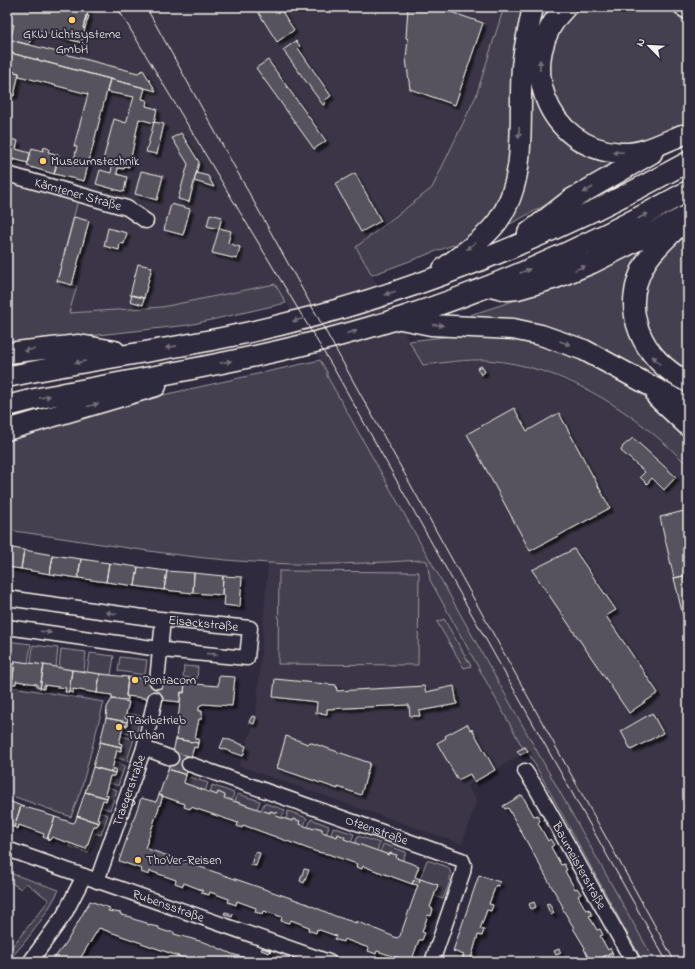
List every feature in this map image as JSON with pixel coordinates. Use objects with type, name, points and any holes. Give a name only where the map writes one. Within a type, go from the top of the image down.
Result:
[{"type":"highway","points":[[427,281],[491,229],[508,204],[512,194],[518,166],[522,66],[533,7]]},
{"type":"highway","points":[[566,7],[549,29],[540,60],[541,83],[544,95],[548,106],[559,122],[575,137],[586,144],[610,152],[635,152],[648,149],[685,133]]},
{"type":"highway","points":[[508,250],[570,200],[685,133]]},
{"type":"highway","points":[[7,377],[79,362],[241,334],[290,322],[427,281],[508,250],[624,196],[688,162]]},
{"type":"highway","points":[[7,406],[34,399],[188,370],[287,349],[399,319],[489,286],[584,246],[688,191]]},
{"type":"highway","points":[[489,286],[507,290],[518,289],[553,279],[613,253],[688,215]]},
{"type":"highway","points":[[688,219],[653,252],[645,264],[636,292],[635,308],[637,322],[650,352],[660,364],[674,375],[688,382]]},
{"type":"highway","points":[[399,319],[431,325],[513,328],[541,335],[584,350],[688,406]]},
{"type":"highway","points":[[7,354],[78,345],[132,354]]},
{"type":"highway","points":[[7,430],[138,393],[159,385],[188,370]]},
{"type":"highway","points":[[643,382],[688,426]]},
{"type":"street","name":"Kärntener Straße","points":[[7,174],[127,208],[146,221]]},
{"type":"street","name":"Eisackstraße","points":[[7,598],[163,620],[250,628],[247,658],[160,649],[7,627]]},
{"type":"street","points":[[157,681],[163,620]]},
{"type":"street","name":"Traegerstraße","points":[[97,881],[144,748],[155,699]]},
{"type":"street","points":[[144,748],[172,758]]},
{"type":"street","name":"Otzenstraße","points":[[189,764],[462,860],[464,865],[463,872],[432,962]]},
{"type":"street","name":"Baumeisterstraße","points":[[525,771],[535,786],[633,962]]},
{"type":"street","name":"Rubensstraße","points":[[7,849],[329,962]]},
{"type":"street","points":[[30,962],[64,915],[84,876]]},
{"type":"shaded area","points":[[7,7],[504,7],[476,96],[432,188],[356,247],[423,365],[486,360],[523,366],[547,373],[595,395],[618,408],[652,432],[688,466],[688,962],[655,962],[327,376],[327,371],[275,284],[162,307],[68,313],[57,281],[74,217],[7,174]]},
{"type":"shaded area","points":[[504,7],[526,7],[513,153],[498,209],[470,237],[461,242],[372,275],[356,247],[432,188],[476,96]]},
{"type":"shaded area","points":[[541,7],[554,7],[537,34]]},
{"type":"shaded area","points":[[581,7],[668,7],[687,24],[688,123],[651,140],[624,144],[595,140],[571,122],[556,100],[548,70],[553,42],[569,18]]},
{"type":"shaded area","points":[[530,70],[535,96],[623,164],[510,224],[509,222],[516,209]]},
{"type":"shaded area","points":[[7,174],[79,196],[57,281],[77,286],[69,313],[162,307],[275,284],[286,303],[189,325],[7,345]]},
{"type":"shaded area","points":[[688,232],[688,373],[663,353],[654,340],[648,327],[644,312],[643,297],[646,281],[656,261],[669,247]]},
{"type":"shaded area","points":[[642,248],[644,251],[627,304],[688,391],[688,399],[471,318],[470,315],[544,291]]},
{"type":"shaded area","points":[[460,335],[495,335],[558,347],[629,385],[649,400],[688,435],[688,466],[668,446],[622,410],[571,382],[516,364],[487,360],[423,365],[409,341]]},
{"type":"shaded area","points":[[320,360],[327,372],[327,376],[655,962],[643,962],[527,750],[525,747],[523,748],[430,580],[427,561],[307,564],[236,561],[138,550],[7,530],[7,438],[145,399]]},
{"type":"shaded area","points":[[421,560],[427,561],[430,580],[523,747],[525,747],[528,751],[467,786],[477,800],[462,844],[239,766],[256,717],[268,563],[341,564]]},
{"type":"shaded area","points":[[279,571],[419,572],[418,665],[278,664]]},
{"type":"shaded area","points":[[444,619],[471,666],[464,668],[437,622]]},
{"type":"shaded area","points":[[7,641],[31,644],[28,663],[7,660]]},
{"type":"shaded area","points":[[33,645],[58,648],[56,667],[31,663]]},
{"type":"shaded area","points":[[61,649],[86,652],[84,671],[59,668]]},
{"type":"shaded area","points":[[90,653],[114,656],[111,675],[87,672]]},
{"type":"shaded area","points":[[120,657],[147,660],[145,675],[118,671]]},
{"type":"shaded area","points":[[184,666],[198,667],[197,679],[183,677]]},
{"type":"shaded area","points":[[7,686],[104,702],[81,790],[71,817],[7,794]]},
{"type":"shaded area","points":[[126,713],[140,716],[136,736],[122,732],[123,725],[127,725],[128,719],[125,718]]},
{"type":"shaded area","points":[[121,736],[134,739],[127,761],[115,757],[117,750],[121,751],[122,744],[119,743]]},
{"type":"shaded area","points":[[114,762],[125,766],[118,786],[108,782],[110,776],[114,776],[115,770],[112,769]]},
{"type":"shaded area","points":[[190,777],[208,783],[205,791],[186,784]]},
{"type":"shaded area","points":[[212,785],[234,793],[232,800],[218,792],[217,795],[210,793]]},
{"type":"shaded area","points":[[107,787],[117,790],[110,810],[101,807],[103,800],[106,801],[108,795],[105,794]]},
{"type":"shaded area","points":[[238,794],[260,801],[257,809],[235,801]]},
{"type":"shaded area","points":[[264,803],[285,810],[282,818],[276,816],[277,813],[261,811]]},
{"type":"shaded area","points":[[288,811],[307,818],[304,826],[299,824],[299,821],[286,819]]},
{"type":"shaded area","points":[[99,812],[108,815],[101,835],[95,833],[88,853],[69,846],[70,843],[86,848],[94,826],[97,826],[100,820],[97,819]]},
{"type":"shaded area","points":[[311,819],[329,826],[327,833],[322,832],[322,829],[308,827]]},
{"type":"shaded area","points":[[333,827],[354,834],[351,842],[338,834],[337,837],[331,835]]},
{"type":"shaded area","points":[[358,836],[380,843],[377,851],[355,843]]},
{"type":"shaded area","points":[[383,844],[406,852],[403,860],[396,858],[396,855],[390,853],[389,855],[380,852]]},
{"type":"shaded area","points":[[427,860],[448,867],[450,870],[451,874],[449,883],[443,899],[434,896],[438,885],[420,879]]},
{"type":"shaded area","points":[[7,872],[59,890],[36,928],[7,962],[7,953],[49,900],[26,883],[21,889],[7,880]]},
{"type":"building","points":[[7,7],[90,7],[83,28],[85,28],[82,43],[33,29],[29,45],[10,40],[14,25],[7,23]]},
{"type":"building","points":[[255,7],[279,7],[294,30],[277,42]]},
{"type":"building","points":[[408,7],[436,7],[483,23],[455,105],[410,89],[406,59],[408,39],[406,38]]},
{"type":"building","points":[[86,15],[89,16],[85,28],[83,28]]},
{"type":"building","points":[[7,39],[138,73],[143,70],[156,91],[7,52]]},
{"type":"building","points":[[296,41],[300,46],[298,48],[331,96],[324,101],[326,103],[323,105],[283,50]]},
{"type":"building","points":[[7,52],[110,79],[84,181],[54,174],[58,160],[73,164],[77,147],[74,146],[88,94],[19,76],[19,73],[7,70]]},
{"type":"building","points":[[268,60],[326,141],[314,149],[256,68]]},
{"type":"building","points":[[7,70],[19,73],[14,96],[7,94]]},
{"type":"building","points":[[110,79],[145,88],[142,99],[147,100],[146,106],[157,109],[154,123],[139,119],[129,167],[125,166],[124,169],[118,168],[117,174],[127,177],[124,192],[96,184],[100,170],[111,173],[112,166],[106,165],[107,161],[103,160],[114,119],[126,123],[134,97],[107,92]]},
{"type":"building","points":[[154,122],[164,124],[157,154],[146,152]]},
{"type":"building","points":[[181,133],[199,162],[189,202],[178,199],[188,164],[172,138]]},
{"type":"building","points":[[7,138],[18,141],[16,149],[30,153],[28,163],[13,159],[13,161],[7,160]]},
{"type":"building","points":[[44,147],[49,149],[48,152],[59,155],[54,174],[27,166],[32,148],[43,151]]},
{"type":"building","points":[[141,171],[163,176],[157,200],[135,194]]},
{"type":"building","points":[[196,173],[208,176],[214,187],[194,181]]},
{"type":"building","points":[[355,173],[381,221],[361,232],[335,184]]},
{"type":"building","points":[[171,204],[190,209],[183,235],[164,230]]},
{"type":"building","points":[[210,214],[222,217],[219,228],[231,231],[228,243],[240,247],[237,259],[212,253],[219,229],[207,226]]},
{"type":"building","points":[[74,217],[89,221],[72,285],[57,281]]},
{"type":"building","points":[[108,228],[127,233],[124,244],[120,243],[119,250],[104,246]]},
{"type":"building","points":[[138,264],[152,267],[144,298],[130,295]]},
{"type":"building","points":[[132,295],[144,298],[143,305],[130,301]]},
{"type":"building","points":[[482,366],[485,372],[481,375],[477,368]]},
{"type":"building","points":[[514,408],[527,431],[559,413],[610,508],[530,551],[467,434]]},
{"type":"building","points":[[633,438],[676,477],[664,490],[652,478],[647,484],[640,477],[645,472],[621,451],[623,446]]},
{"type":"building","points":[[688,510],[688,575],[674,578],[660,517]]},
{"type":"building","points":[[7,547],[24,550],[21,569],[7,567]]},
{"type":"building","points":[[574,549],[616,610],[606,616],[658,693],[629,713],[532,570]]},
{"type":"building","points":[[24,550],[53,555],[50,574],[21,569]]},
{"type":"building","points":[[53,555],[81,559],[78,578],[50,574]]},
{"type":"building","points":[[81,559],[109,563],[106,582],[78,578]]},
{"type":"building","points":[[109,563],[138,567],[135,586],[106,582]]},
{"type":"building","points":[[138,567],[167,571],[164,590],[135,586]]},
{"type":"building","points":[[167,571],[194,573],[193,593],[164,590]]},
{"type":"building","points":[[194,573],[223,576],[222,595],[193,593]]},
{"type":"building","points":[[688,575],[688,615],[683,616],[674,578]]},
{"type":"building","points":[[223,576],[242,577],[240,607],[224,605],[225,595],[222,595]]},
{"type":"building","points":[[7,660],[15,661],[12,684],[8,683],[9,680],[7,680]]},
{"type":"building","points":[[15,661],[44,665],[40,688],[37,687],[37,684],[16,681],[16,684],[12,684]]},
{"type":"building","points":[[44,665],[72,670],[69,692],[65,692],[66,688],[44,685],[44,689],[40,688]]},
{"type":"building","points":[[72,670],[100,674],[97,693],[73,689],[73,693],[69,692]]},
{"type":"building","points":[[100,674],[128,677],[126,696],[128,697],[128,700],[112,699],[112,695],[97,693]]},
{"type":"building","points":[[219,676],[235,677],[232,706],[203,704],[199,706],[199,711],[202,711],[202,719],[199,719],[195,739],[199,739],[198,743],[176,739],[181,692],[184,693],[185,683],[218,686]]},
{"type":"building","points":[[128,677],[185,683],[184,693],[181,692],[180,702],[126,696]]},
{"type":"building","points":[[275,679],[336,685],[337,691],[424,686],[426,692],[454,686],[457,704],[419,711],[420,716],[410,716],[409,705],[327,709],[327,714],[316,713],[317,702],[273,697]]},
{"type":"building","points":[[112,699],[129,702],[125,718],[128,719],[127,722],[106,718],[107,707]]},
{"type":"building","points":[[652,713],[663,733],[631,750],[621,731]]},
{"type":"building","points":[[252,716],[256,717],[254,724],[249,722]]},
{"type":"building","points":[[106,718],[127,722],[127,726],[123,725],[119,743],[122,744],[121,747],[100,742]]},
{"type":"building","points":[[467,724],[471,730],[472,729],[495,770],[474,782],[470,774],[458,780],[437,743],[446,738],[445,736]]},
{"type":"building","points":[[286,736],[308,744],[309,742],[370,763],[361,795],[338,787],[338,789],[277,768]]},
{"type":"building","points":[[224,738],[246,746],[243,756],[220,748]]},
{"type":"building","points":[[176,739],[198,743],[197,748],[194,747],[191,757],[173,752]]},
{"type":"building","points":[[100,742],[121,747],[121,751],[117,750],[112,769],[116,769],[115,773],[93,767]]},
{"type":"building","points":[[525,747],[528,751],[520,755],[517,751]]},
{"type":"building","points":[[173,752],[191,757],[186,775],[168,769]]},
{"type":"building","points":[[93,767],[115,773],[114,776],[110,776],[105,794],[108,795],[107,798],[85,792]]},
{"type":"building","points":[[168,769],[186,775],[184,783],[217,795],[218,792],[225,795],[224,798],[270,813],[270,811],[277,813],[276,816],[292,821],[293,819],[300,821],[299,824],[314,829],[315,827],[322,829],[322,832],[337,837],[338,834],[345,837],[344,839],[389,855],[390,853],[397,855],[396,858],[419,866],[415,877],[420,879],[419,882],[414,880],[412,884],[363,866],[362,869],[356,867],[357,864],[328,854],[317,852],[243,825],[242,828],[237,826],[238,823],[191,807],[190,809],[184,807],[185,804],[159,795]]},
{"type":"building","points":[[85,792],[107,798],[106,801],[103,800],[99,812],[97,819],[100,820],[99,823],[77,816]]},
{"type":"building","points":[[159,795],[163,796],[145,848],[305,903],[335,916],[356,923],[356,921],[397,938],[400,936],[418,885],[412,884],[414,880],[419,882],[420,879],[438,885],[430,907],[433,909],[431,916],[428,915],[422,932],[425,933],[422,940],[419,940],[411,962],[377,951],[376,954],[368,951],[369,948],[344,939],[343,942],[334,939],[336,936],[317,929],[316,933],[308,930],[309,927],[291,920],[289,923],[281,921],[282,917],[264,911],[263,914],[255,912],[256,908],[237,901],[236,905],[228,902],[229,899],[210,892],[209,895],[202,893],[202,890],[184,883],[183,886],[175,883],[176,880],[150,871],[149,875],[141,872],[142,869],[119,861],[141,798],[156,802]]},
{"type":"building","points":[[522,795],[534,816],[537,815],[540,821],[538,823],[548,841],[550,839],[554,845],[551,847],[561,865],[564,864],[567,870],[565,871],[575,889],[577,888],[581,894],[578,896],[586,910],[589,909],[592,915],[589,916],[597,930],[600,929],[603,935],[600,936],[608,950],[610,948],[612,952],[594,962],[591,958],[589,959],[584,949],[585,948],[508,808],[505,809],[503,806]]},
{"type":"building","points":[[7,800],[21,806],[14,827],[10,826],[11,822],[7,821]]},
{"type":"building","points":[[21,806],[55,817],[47,839],[43,837],[44,834],[19,825],[18,829],[14,827]]},
{"type":"building","points":[[77,816],[99,823],[97,826],[94,826],[86,849],[52,837],[50,840],[47,839],[55,817],[73,823],[75,822]]},
{"type":"building","points":[[255,852],[260,853],[256,866],[251,865]]},
{"type":"building","points":[[304,869],[309,870],[304,883],[300,881]]},
{"type":"building","points":[[479,875],[500,882],[499,886],[496,885],[489,904],[493,905],[491,911],[487,910],[480,929],[484,930],[482,936],[478,935],[470,962],[461,962],[464,955],[453,951]]},
{"type":"building","points":[[90,901],[110,908],[108,911],[121,913],[121,915],[132,917],[133,919],[147,923],[148,925],[159,927],[159,929],[174,932],[174,934],[207,943],[232,954],[259,962],[195,962],[99,928],[81,957],[86,962],[51,962],[66,943]]},
{"type":"building","points":[[534,902],[536,907],[531,909],[529,904]]},
{"type":"building","points":[[549,903],[554,913],[551,915],[546,904]]},
{"type":"building","points":[[225,912],[233,914],[232,917],[224,914]]},
{"type":"building","points":[[262,948],[271,951],[269,953],[261,950]]},
{"type":"building","points":[[559,949],[561,953],[556,955],[554,951]]},
{"type":"building","points":[[612,952],[613,954],[611,956],[614,962],[594,962]]},
{"type":"tunnel","points":[[171,758],[189,764]]},
{"type":"tram line","points":[[117,7],[334,369],[667,962]]},
{"type":"tram line","points":[[146,7],[675,962]]},
{"type":"place","name":"GKW Lichtsysteme GmbH","points":[[72,20]]},
{"type":"place","name":"Museumstechnik","points":[[43,161]]},
{"type":"place","name":"Pentacom","points":[[135,680]]},
{"type":"place","name":"Taxibetrieb Turhan","points":[[119,727]]},
{"type":"place","name":"ThoVer-Reisen","points":[[138,860]]}]
